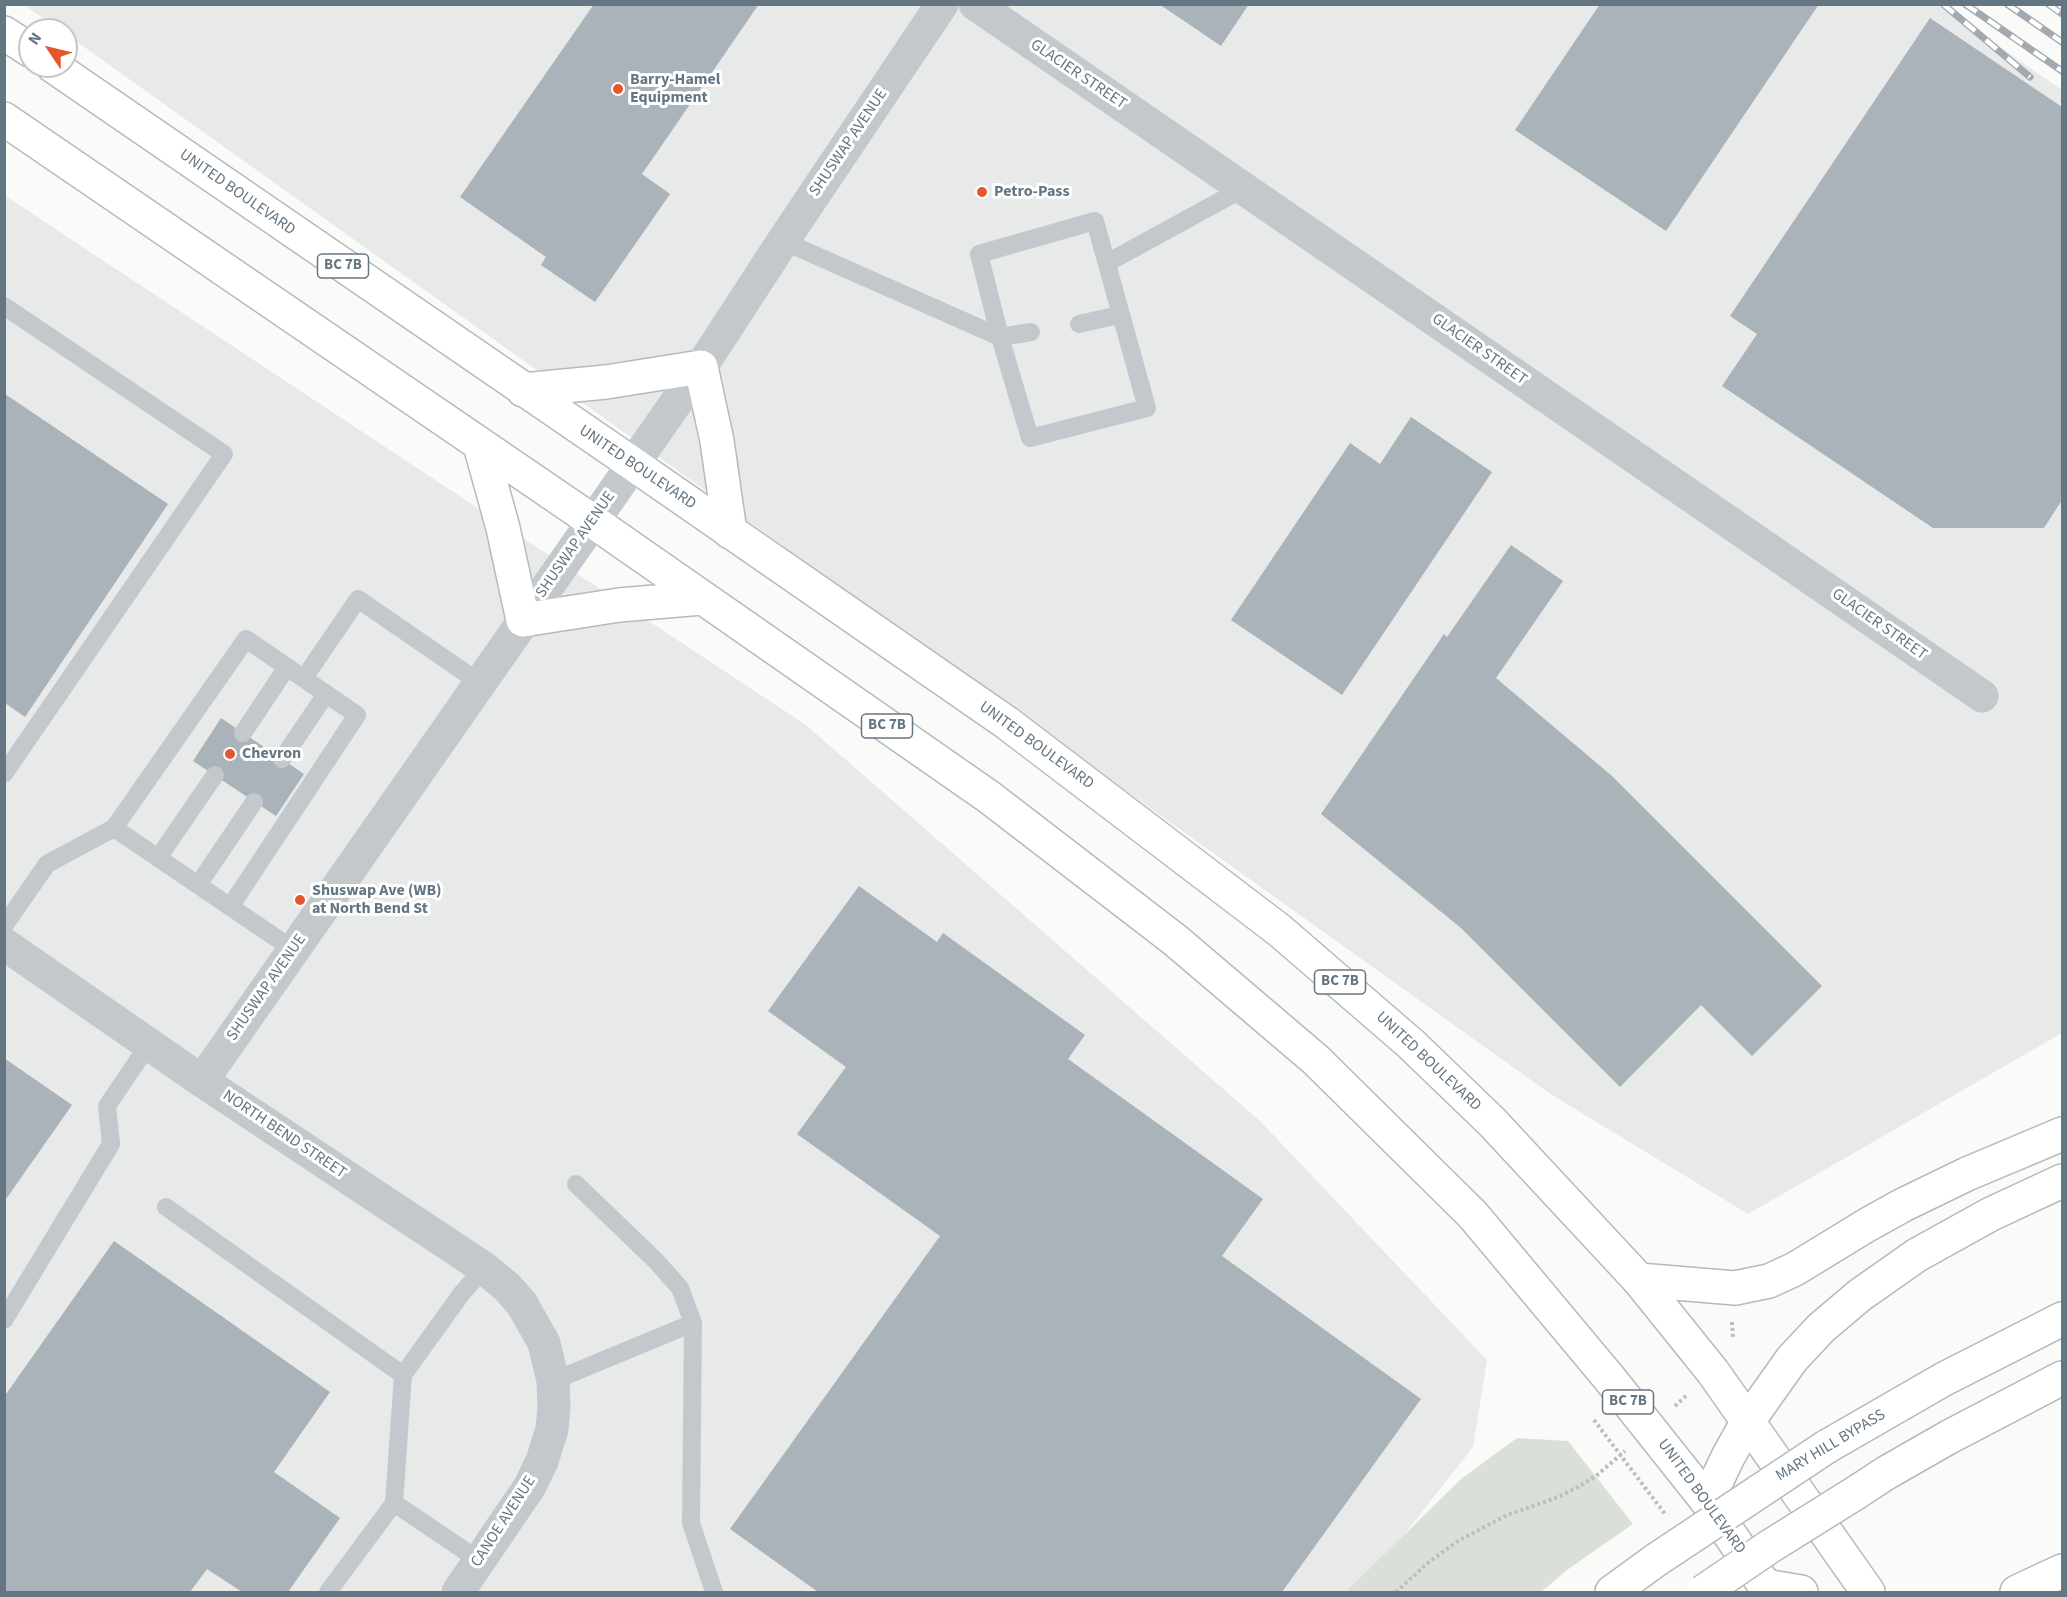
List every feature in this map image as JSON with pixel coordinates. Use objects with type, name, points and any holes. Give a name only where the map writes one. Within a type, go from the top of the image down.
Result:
[{"type":"main road","points":[[4,33],[18,42]]},
{"type":"main road","name":"UNITED BOULEVARD","points":[[70,78],[1007,723],[1279,930],[1411,1044],[1484,1114],[1639,1280],[1713,1372],[1868,1593]]},
{"type":"main road","name":"UNITED BOULEVARD","points":[[4,119],[594,522],[989,797],[1175,940],[1316,1060],[1473,1215],[1610,1379],[1707,1501],[1765,1586],[1801,1593]]},
{"type":"main road","points":[[523,390],[606,382],[701,367],[717,441],[730,532]]},
{"type":"main road","points":[[480,445],[503,528],[523,620],[619,605],[702,598]]},
{"type":"main road","points":[[1639,1280],[1735,1288],[1769,1281],[1795,1269],[1903,1205],[2062,1134]]},
{"type":"main road","points":[[1707,1501],[1748,1421],[1792,1359],[1821,1328],[1860,1294],[1917,1255],[1991,1214],[2062,1181]]},
{"type":"main road","name":"MARY HILL BYPASS","points":[[1612,1593],[1656,1560],[1826,1447],[1944,1379],[2062,1319]]},
{"type":"main road","points":[[1703,1593],[1769,1547],[1886,1473],[2062,1378]]},
{"type":"main road","points":[[2017,1593],[2062,1571]]},
{"type":"street","name":"SHUSWAP AVENUE","points":[[202,1081],[701,367],[942,4]]},
{"type":"street","name":"GLACIER STREET","points":[[975,4],[1982,696]]},
{"type":"street","name":"NORTH BEND STREET","points":[[4,944],[202,1081],[484,1268],[507,1287],[522,1304],[544,1343]]},
{"type":"street","name":"CANOE AVENUE","points":[[458,1593],[530,1486],[542,1461],[552,1429],[554,1407],[553,1381],[544,1343]]},
{"type":"lane","points":[[1107,262],[1244,188]]},
{"type":"lane","points":[[1095,221],[1119,315],[1147,408],[1030,438],[1000,337],[979,254],[1095,221]]},
{"type":"lane","points":[[783,241],[1000,337],[1031,332]]},
{"type":"lane","points":[[4,306],[224,454],[4,774]]},
{"type":"lane","points":[[1079,324],[1119,315]]},
{"type":"lane","points":[[304,678],[358,599],[480,683]]},
{"type":"lane","points":[[4,926],[47,864],[114,828],[246,639],[357,715],[230,907]]},
{"type":"lane","points":[[243,733],[287,667]]},
{"type":"lane","points":[[282,759],[326,694]]},
{"type":"lane","points":[[158,858],[215,775]]},
{"type":"lane","points":[[198,885],[254,802]]},
{"type":"lane","points":[[114,828],[294,950]]},
{"type":"lane","points":[[4,1320],[111,1144],[107,1106],[149,1044]]},
{"type":"lane","points":[[576,1184],[656,1261],[680,1288],[693,1323],[691,1523],[714,1593]]},
{"type":"lane","points":[[166,1207],[403,1375]]},
{"type":"lane","points":[[328,1593],[393,1503],[403,1375],[462,1293],[484,1268]]},
{"type":"lane","points":[[553,1381],[693,1323]]},
{"type":"lane","points":[[393,1503],[480,1561]]},
{"type":"path","points":[[1396,1593],[1429,1562],[1467,1535],[1507,1515],[1558,1497],[1578,1487],[1596,1476],[1620,1455],[1590,1413]]},
{"type":"shaded area","points":[[24,5],[1939,5],[2062,90],[2062,1033],[1748,1214],[1552,1095],[78,43],[78,18],[43,18]]},
{"type":"shaded area","points":[[4,195],[806,725],[1260,1121],[1487,1360],[1473,1447],[1359,1592],[5,1592]]},
{"type":"shaded area","points":[[1517,1438],[1568,1441],[1633,1524],[1567,1570],[1541,1592],[1346,1592],[1461,1479]]},
{"type":"building","name":"Barry-Hamel Equipment","points":[[594,4],[759,4],[642,174],[670,194],[595,302],[541,265],[546,257],[460,197]]},
{"type":"building","points":[[1159,4],[1249,4],[1221,46]]},
{"type":"building","points":[[1600,4],[1819,4],[1666,231],[1515,130]]},
{"type":"building","points":[[1930,18],[2062,107],[2062,500],[2044,528],[1933,528],[1722,386],[1757,334],[1730,316]]},
{"type":"building","points":[[5,394],[168,504],[25,717],[5,703]]},
{"type":"building","points":[[1411,417],[1492,472],[1342,695],[1231,620],[1350,443],[1380,464]]},
{"type":"building","points":[[1511,545],[1563,581],[1496,678],[1612,776],[1822,986],[1752,1056],[1701,1005],[1620,1087],[1461,928],[1321,814],[1444,634],[1447,637]]},
{"type":"building","points":[[221,718],[304,774],[276,816],[193,761]]},
{"type":"building","points":[[859,886],[937,942],[943,933],[1085,1035],[1068,1059],[1263,1199],[1222,1256],[1421,1399],[1282,1592],[818,1592],[730,1529],[940,1236],[797,1134],[846,1067],[768,1011]]},
{"type":"building","points":[[4,1058],[72,1105],[4,1202]]},
{"type":"building","points":[[114,1241],[330,1392],[274,1472],[340,1518],[288,1592],[242,1592],[207,1569],[190,1592],[4,1592],[4,1397]]},
{"type":"railway","points":[[1943,4],[2030,77]]},
{"type":"railway","points":[[1965,4],[2062,71]]},
{"type":"railway","points":[[2007,4],[2062,42]]},
{"type":"railway","points":[[2048,4],[2062,14]]},
{"type":"place","name":"Barry-Hamel Equipment","points":[[618,89]]},
{"type":"place","name":"Petro-Pass","points":[[982,192]]},
{"type":"place","name":"Chevron","points":[[230,754]]},
{"type":"place","name":"Shuswap Ave (WB) at North Bend St","points":[[300,900]]}]
